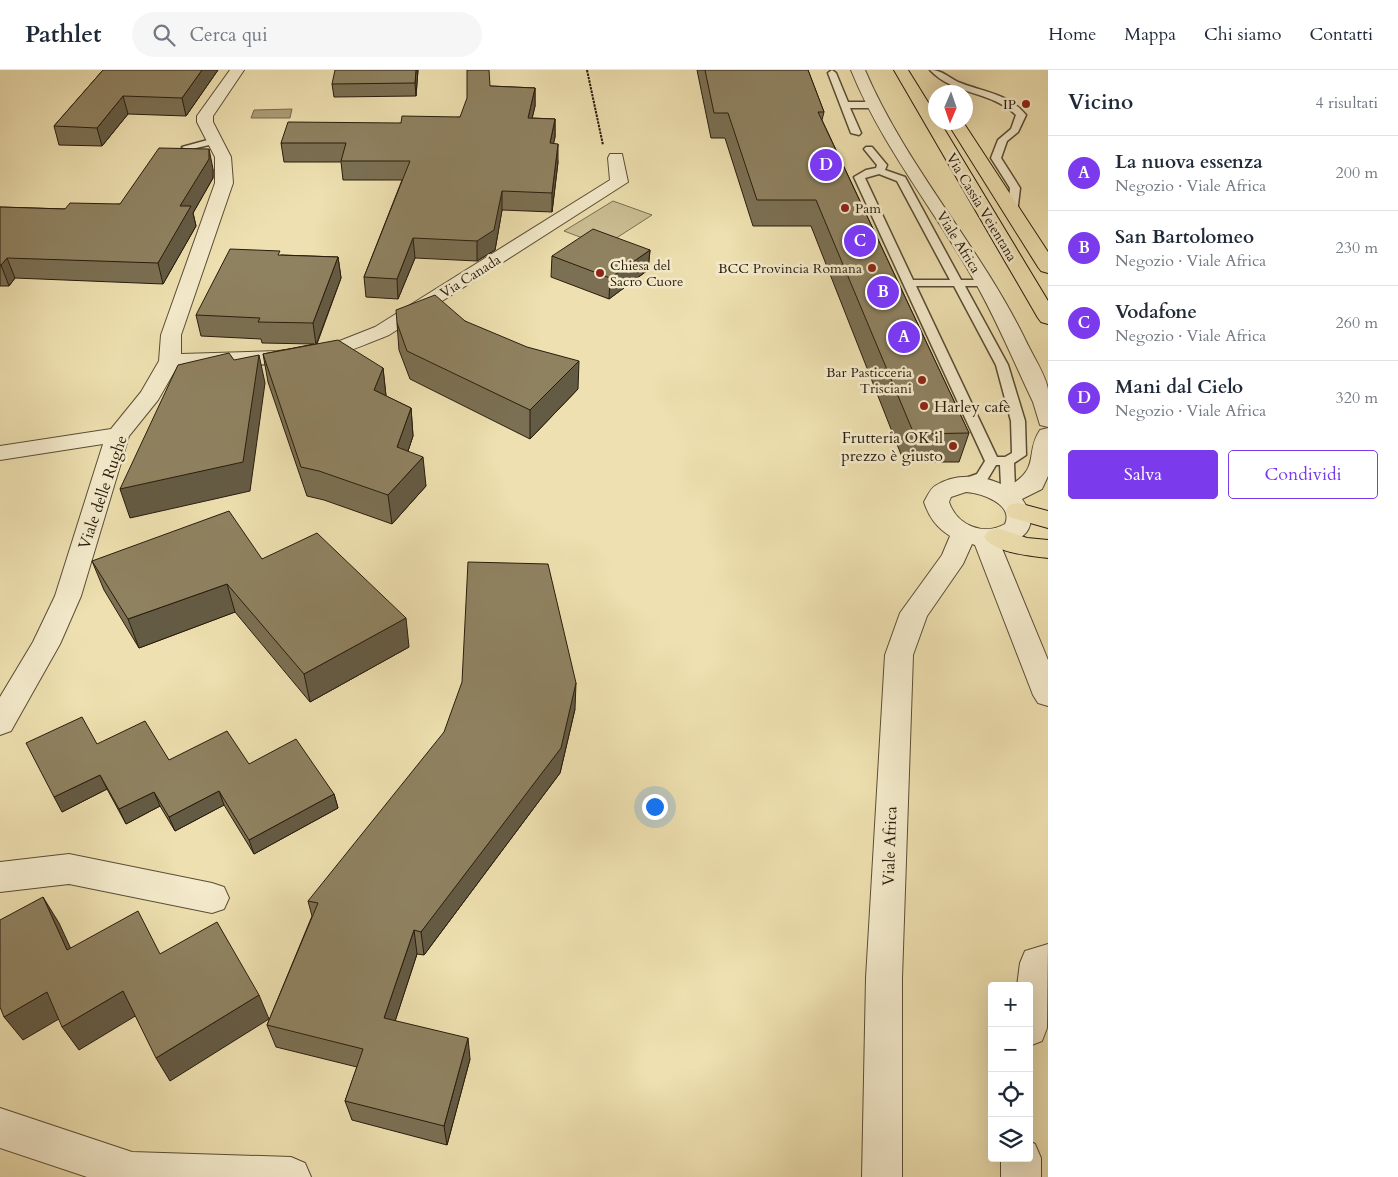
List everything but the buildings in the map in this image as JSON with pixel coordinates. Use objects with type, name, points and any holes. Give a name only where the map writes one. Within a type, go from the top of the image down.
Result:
[{"type":"highway","name":"Via Cassia Veientana","points":[[901,70],[1048,318]]},
{"type":"highway","points":[[921,70],[931,85]]},
{"type":"highway","name":"Via Cassia Veientana","points":[[960,130],[1048,267]]},
{"type":"highway","points":[[1008,500],[1048,520]]},
{"type":"highway","points":[[982,536],[1025,547],[1048,549]]},
{"type":"street","name":"Viale delle Rughe","points":[[0,723],[46,644],[68,596],[118,435],[150,395],[170,361],[171,336],[224,183],[223,157],[205,122],[205,116],[237,70]]},
{"type":"street","name":"Viale Africa","points":[[858,70],[874,105],[985,283],[1044,402],[1048,420]]},
{"type":"street","name":"Via Canada","points":[[170,361],[207,357],[298,355],[339,348],[382,331],[619,182],[616,158]]},
{"type":"street","points":[[0,453],[118,435]]},
{"type":"street","points":[[1008,500],[1033,483],[1044,457],[1048,435]]},
{"type":"street","points":[[959,485],[978,486],[1008,500],[1020,518],[1015,530],[982,536],[944,520],[938,512],[936,503],[938,496],[945,490],[959,485]]},
{"type":"street","name":"Viale Africa","points":[[882,1177],[884,978],[898,655],[914,613],[954,558],[982,536]]},
{"type":"street","points":[[982,536],[1048,695]]},
{"type":"street","points":[[0,877],[69,869],[212,898]]},
{"type":"street","points":[[1029,1027],[1045,957]]},
{"type":"street","points":[[0,1128],[131,1175],[291,1177]]},
{"type":"street","points":[[1021,1162],[1021,1177]]},
{"type":"lane","points":[[934,70],[958,86],[995,96],[1012,104],[1021,115],[1015,130],[1003,140],[996,158],[1015,188],[1012,211]]},
{"type":"lane","points":[[832,73],[856,133]]},
{"type":"lane","points":[[845,104],[874,105]]},
{"type":"lane","points":[[187,147],[215,141]]},
{"type":"lane","points":[[869,149],[882,165],[880,171]]},
{"type":"lane","points":[[959,485],[982,477],[999,461],[1019,455],[1018,421],[1002,365],[901,179],[880,171],[870,172],[859,177],[908,283],[999,461],[1008,489],[1008,500]]},
{"type":"lane","points":[[908,283],[985,283]]},
{"type":"path","points":[[587,70],[604,148],[616,158]]},
{"type":"shaded area","points":[[292,109],[290,118],[251,118],[254,110]]},
{"type":"shaded area","points":[[613,201],[652,215],[604,246],[564,231]]},
{"type":"place","name":"IP","points":[[1026,104]]},
{"type":"place","name":"Mani dal Cielo","points":[[826,165]]},
{"type":"place","name":"Pam","points":[[845,208]]},
{"type":"place","name":"Vodafone","points":[[860,241]]},
{"type":"place","name":"BCC Provincia Romana","points":[[872,268]]},
{"type":"place","name":"Chiesa del Sacro Cuore","points":[[600,273]]},
{"type":"place","name":"San Bartolomeo","points":[[883,292]]},
{"type":"place","name":"La nuova essenza","points":[[904,337]]},
{"type":"place","name":"Bar Pasticceria Trisciani","points":[[922,380]]},
{"type":"place","name":"Harley cafè","points":[[924,406]]},
{"type":"place","name":"Frutteria OK il prezzo è giusto","points":[[953,446]]}]
